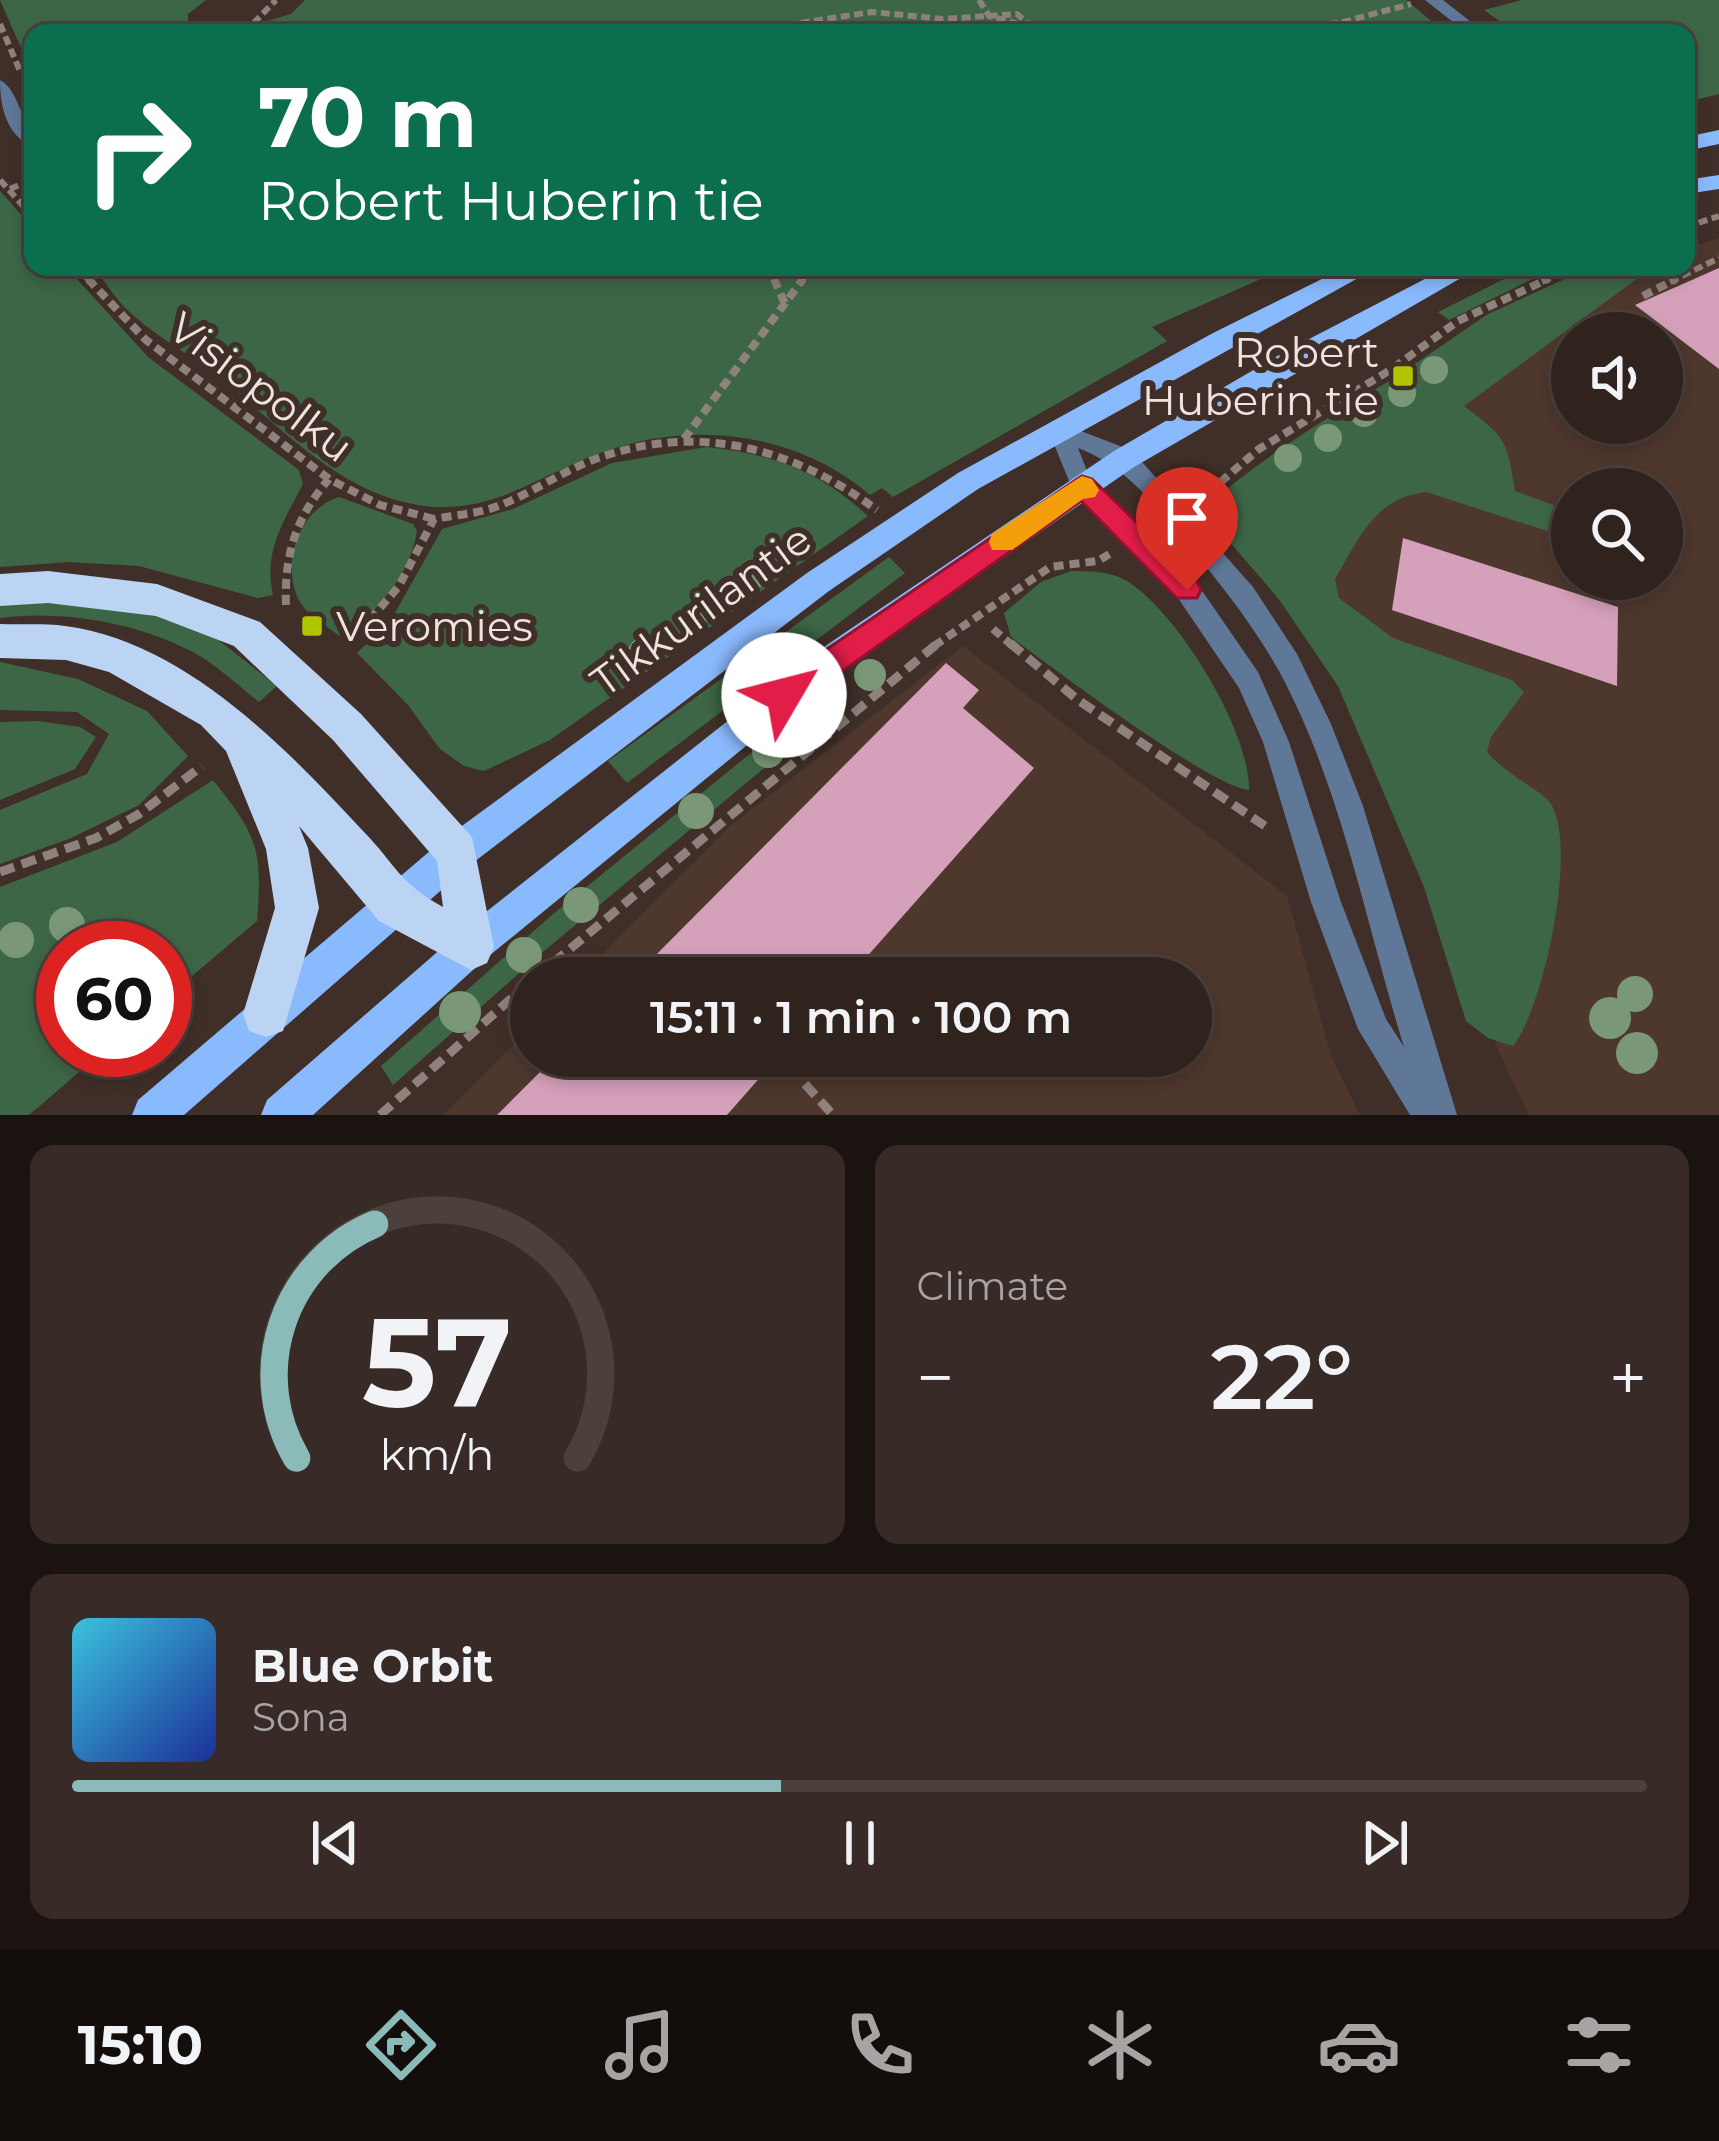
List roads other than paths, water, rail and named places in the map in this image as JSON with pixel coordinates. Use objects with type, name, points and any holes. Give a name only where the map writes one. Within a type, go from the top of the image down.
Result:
[{"type":"highway","points":[[0,590],[48,587],[157,600],[248,634],[347,727],[457,852],[470,947]]},
{"type":"highway","points":[[0,641],[66,643],[118,657],[183,692],[234,730],[350,849],[395,905],[470,947]]},
{"type":"highway","points":[[234,730],[287,848],[297,908],[266,1014]]},
{"type":"main road","name":"Tikkurilantie","points":[[152,1115],[457,852],[818,582],[968,481],[1348,276]]},
{"type":"main road","points":[[282,1115],[470,947],[817,669],[1082,486],[1295,358],[1451,276]]},
{"type":"street","points":[[1428,0],[1464,24]]},
{"type":"street","points":[[0,85],[24,133]]},
{"type":"street","points":[[1060,433],[1124,460],[1232,572],[1283,648],[1321,721],[1366,844],[1407,1014],[1441,1115]]},
{"type":"street","points":[[1060,433],[1082,486],[1187,590],[1233,652],[1264,710],[1326,902],[1374,1029],[1429,1115]]},
{"type":"place","name":"Robert Huberin tie","points":[[1403,376]]},
{"type":"place","name":"Veromies","points":[[312,626]]}]
